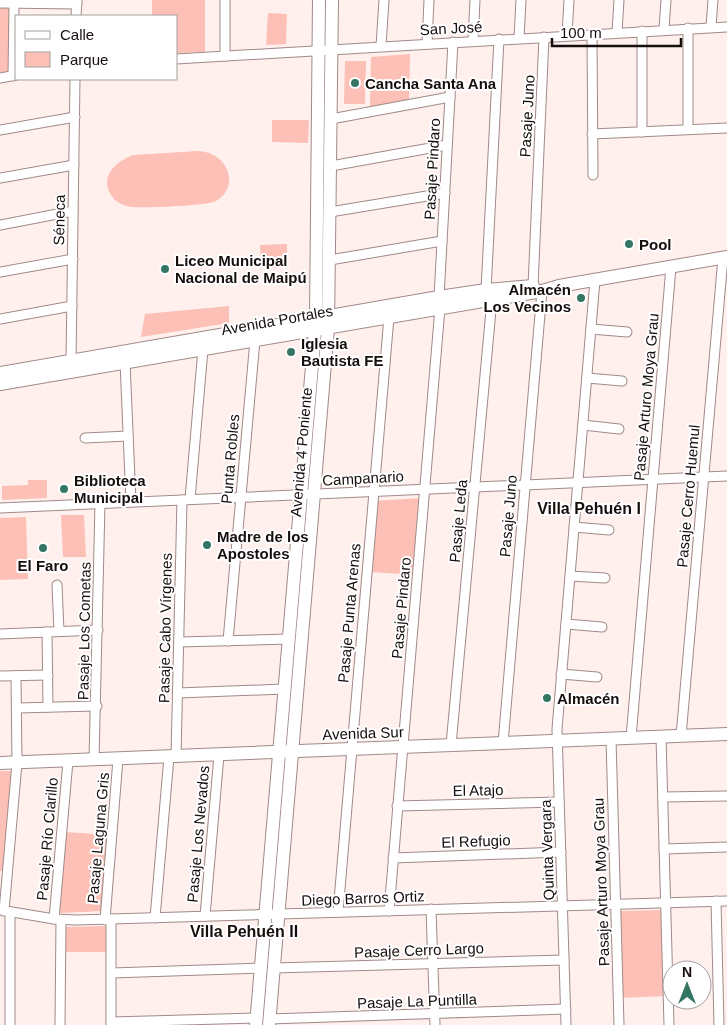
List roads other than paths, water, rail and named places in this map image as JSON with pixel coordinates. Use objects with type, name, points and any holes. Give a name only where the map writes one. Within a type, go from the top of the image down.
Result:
[{"type":"street","points":[[225,0],[225,56]]},
{"type":"street","name":"Avenida 4 Poniente","points":[[285,752],[284,689],[289,639],[329,322],[331,119],[320,0]]},
{"type":"street","name":"Avenida 4 Poniente","points":[[263,1022],[308,494],[325,50],[332,0]]},
{"type":"street","points":[[382,46],[384,0]]},
{"type":"street","points":[[427,44],[430,0]]},
{"type":"street","points":[[472,41],[475,0]]},
{"type":"street","points":[[519,38],[521,0]]},
{"type":"street","points":[[567,35],[569,0]]},
{"type":"street","points":[[617,32],[619,0]]},
{"type":"street","points":[[664,30],[666,0]]},
{"type":"street","points":[[711,27],[713,0]]},
{"type":"street","points":[[0,3],[77,2],[76,15]]},
{"type":"street","points":[[0,78],[15,76],[14,3]]},
{"type":"street","name":"San José","points":[[178,59],[727,26]]},
{"type":"street","points":[[688,28],[688,129]]},
{"type":"street","points":[[642,31],[642,132]]},
{"type":"street","points":[[592,34],[593,175]]},
{"type":"street","name":"Pasaje Juno","points":[[503,743],[525,485],[537,289],[544,37]]},
{"type":"street","name":"Pasaje Leda","points":[[451,745],[475,487],[489,294],[499,39]]},
{"type":"street","name":"Pasaje Pindaro","points":[[389,910],[439,303],[453,42]]},
{"type":"street","name":"Séneca","points":[[71,361],[76,80]]},
{"type":"street","points":[[331,119],[450,97]]},
{"type":"street","points":[[0,130],[75,117]]},
{"type":"street","points":[[592,134],[727,128]]},
{"type":"street","points":[[331,166],[447,145]]},
{"type":"street","points":[[0,178],[74,165]]},
{"type":"street","points":[[330,212],[445,193]]},
{"type":"street","points":[[0,225],[73,211]]},
{"type":"street","points":[[330,260],[442,241]]},
{"type":"street","name":"Avenida Portales","points":[[0,373],[329,322],[489,294],[559,286],[725,257]]},
{"type":"street","name":"Pasaje Cerro Huemul","points":[[681,736],[703,477],[725,257]]},
{"type":"street","points":[[0,272],[73,259]]},
{"type":"street","name":"Pasaje Arturo Moya Grau","points":[[631,738],[671,267]]},
{"type":"street","name":"Quinta Vergara","points":[[566,1025],[557,741],[561,674],[595,280]]},
{"type":"street","name":"Avenida Portales","points":[[329,322],[389,316],[439,303]]},
{"type":"street","points":[[0,319],[72,306]]},
{"type":"street","name":"Pasaje Punta Arenas","points":[[338,912],[389,316]]},
{"type":"street","name":"Avenida Portales","points":[[0,384],[255,340],[316,324]]},
{"type":"street","points":[[591,329],[627,332]]},
{"type":"street","name":"Punta Robles","points":[[228,641],[255,340]]},
{"type":"street","name":"Pasaje Cabo Vírgenes","points":[[155,918],[178,693],[186,500],[203,349]]},
{"type":"street","points":[[125,362],[131,502]]},
{"type":"street","points":[[587,378],[622,381]]},
{"type":"street","points":[[582,426],[619,429]]},
{"type":"street","points":[[85,438],[128,436]]},
{"type":"street","name":"Campanario","points":[[0,508],[727,476]]},
{"type":"street","name":"Pasaje Los Cometas","points":[[94,760],[100,503]]},
{"type":"street","points":[[574,527],[609,530]]},
{"type":"street","points":[[570,576],[605,578]]},
{"type":"street","points":[[57,585],[59,631]]},
{"type":"street","points":[[566,624],[602,627]]},
{"type":"street","points":[[0,634],[98,630]]},
{"type":"street","points":[[47,632],[48,707]]},
{"type":"street","points":[[179,642],[289,639]]},
{"type":"street","points":[[561,674],[597,677]]},
{"type":"street","points":[[0,676],[48,675]]},
{"type":"street","points":[[10,1025],[5,911],[17,762],[18,708],[16,676]]},
{"type":"street","points":[[178,693],[284,689]]},
{"type":"street","points":[[18,708],[96,706]]},
{"type":"street","name":"Avenida Sur","points":[[0,763],[727,734]]},
{"type":"street","points":[[661,737],[669,1025]]},
{"type":"street","name":"Pasaje Arturo Moya Grau","points":[[610,739],[619,1025]]},
{"type":"street","name":"Pasaje Los Nevados","points":[[205,916],[219,754]]},
{"type":"street","name":"Pasaje Laguna Gris","points":[[111,1024],[108,919],[118,758]]},
{"type":"street","name":"Pasaje Río Clarillo","points":[[60,1025],[58,920],[68,760]]},
{"type":"street","points":[[663,797],[727,796]]},
{"type":"street","name":"El Atajo","points":[[397,806],[559,802]]},
{"type":"street","points":[[664,849],[727,847]]},
{"type":"street","name":"El Refugio","points":[[393,858],[561,852]]},
{"type":"street","points":[[716,901],[720,1025]]},
{"type":"street","name":"Diego Barros Ortiz","points":[[5,911],[58,920],[727,901]]},
{"type":"street","points":[[431,909],[435,1025]]},
{"type":"street","name":"Pasaje Cerro Largo","points":[[111,973],[564,960]]},
{"type":"street","name":"Pasaje La Puntilla","points":[[111,1024],[263,1022],[566,1009]]},
{"type":"place","name":"Cancha Santa Ana","points":[[355,83]]},
{"type":"place","name":"Pool","points":[[629,244]]},
{"type":"place","name":"Liceo Municipal Nacional de Maipú","points":[[165,269]]},
{"type":"place","name":"Almacén Los Vecinos","points":[[581,298]]},
{"type":"place","name":"Iglesia Bautista FE","points":[[291,352]]},
{"type":"place","name":"Biblioteca Municipal","points":[[64,489]]},
{"type":"place","name":"Madre de los Apostoles","points":[[207,545]]},
{"type":"place","name":"El Faro","points":[[43,548]]},
{"type":"place","name":"Almacén","points":[[547,698]]},
{"type":"district","name":"Villa Pehuén I","points":[[589,508]]},
{"type":"district","name":"Villa Pehuén II","points":[[244,931]]}]
